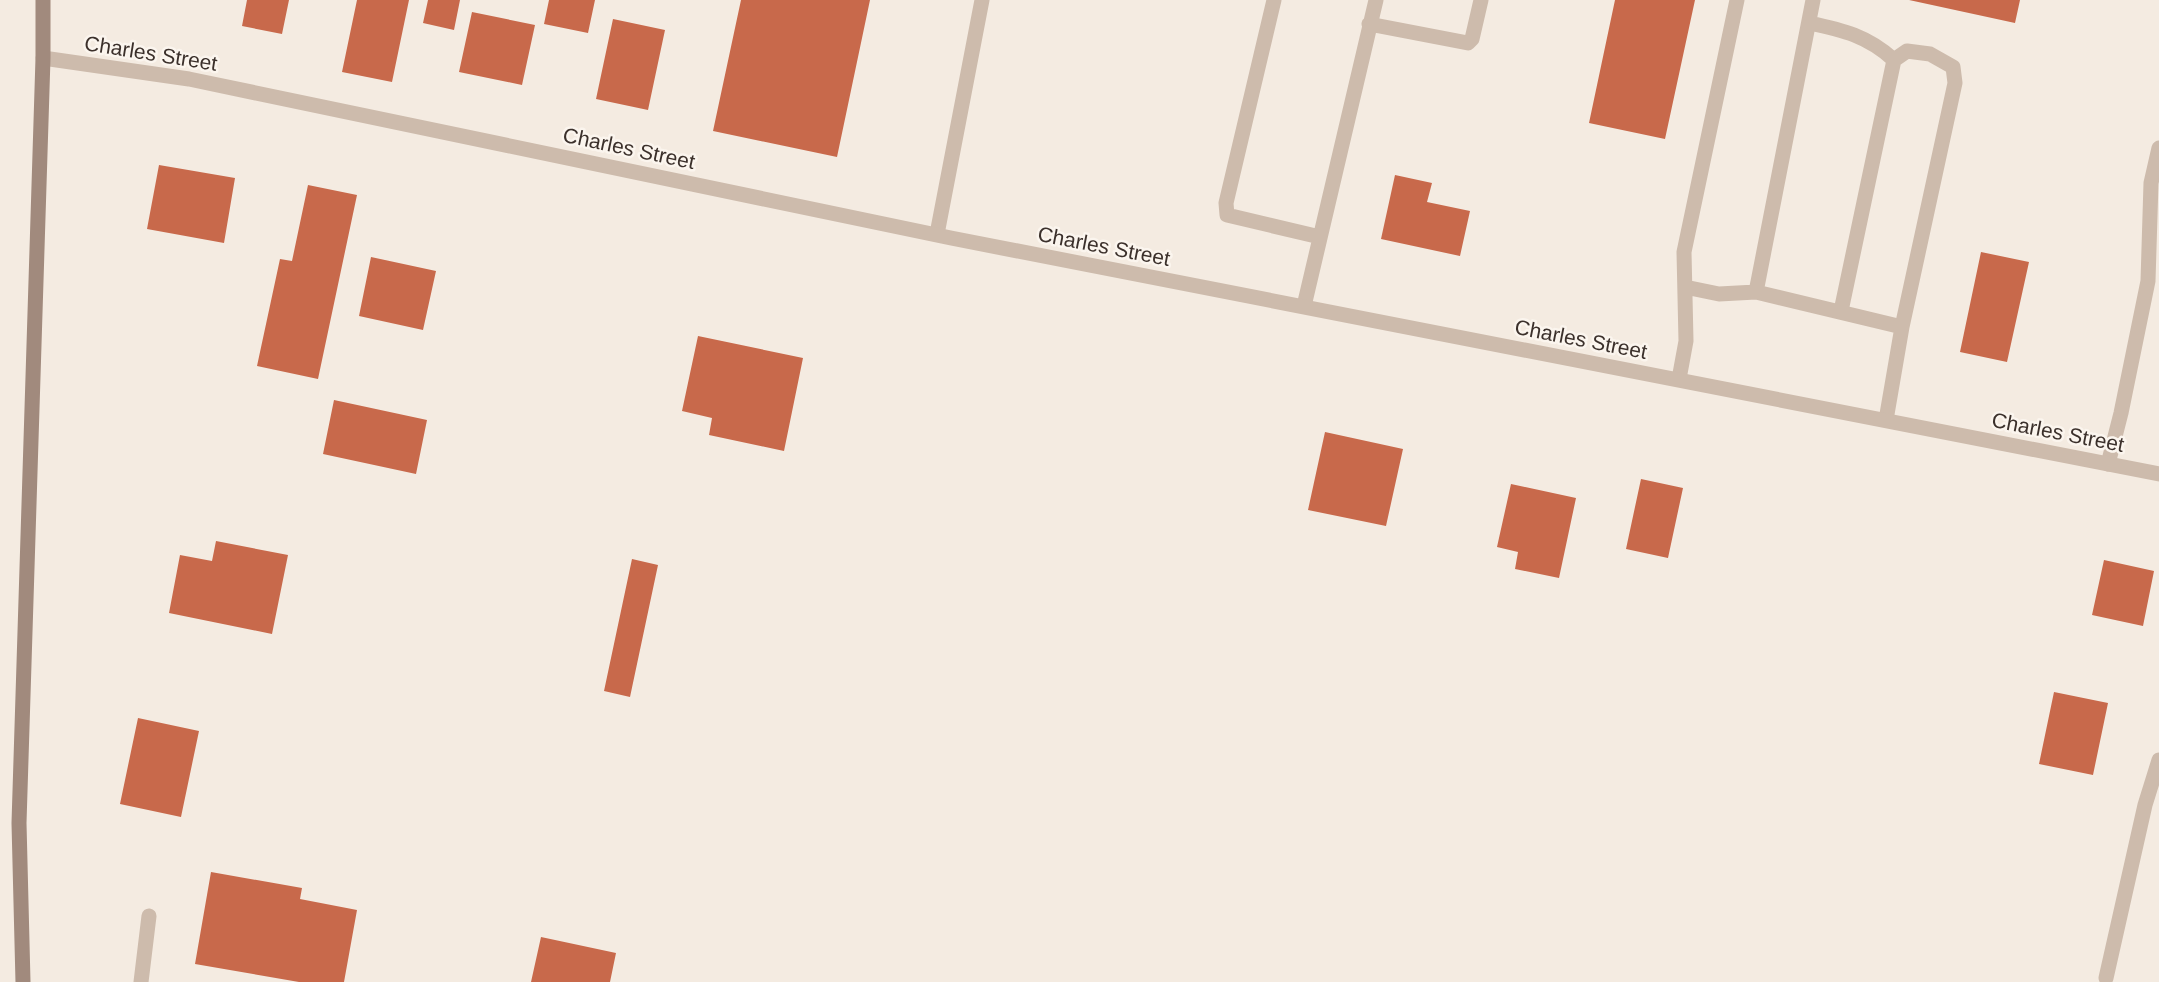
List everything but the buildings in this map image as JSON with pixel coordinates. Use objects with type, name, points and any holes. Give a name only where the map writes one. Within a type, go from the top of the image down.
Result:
[{"type":"main road","points":[[23,982],[19,822],[43,58],[42,0]]},
{"type":"street","points":[[937,234],[982,0]]},
{"type":"street","points":[[1274,0],[1226,203],[1227,214],[1320,237]]},
{"type":"street","points":[[1304,306],[1376,0]]},
{"type":"street","points":[[1369,24],[1468,43],[1472,39],[1481,0]]},
{"type":"street","points":[[1679,379],[1686,341],[1684,252],[1737,0]]},
{"type":"street","points":[[1756,292],[1813,0]]},
{"type":"street","points":[[1809,23],[1846,31],[1880,46],[1894,60]]},
{"type":"street","points":[[1841,311],[1894,60],[1907,51],[1930,54],[1953,67],[1955,82],[1902,327],[1886,420]]},
{"type":"street","name":"Charles Street","points":[[43,58],[189,79],[937,234],[2159,474]]},
{"type":"street","points":[[2108,464],[2121,413],[2148,281],[2148,222],[2151,183],[2159,148]]},
{"type":"street","points":[[1686,287],[1719,294],[1756,292],[1902,327]]},
{"type":"street","points":[[2106,978],[2145,805],[2159,760]]},
{"type":"street","points":[[141,982],[150,916]]}]
